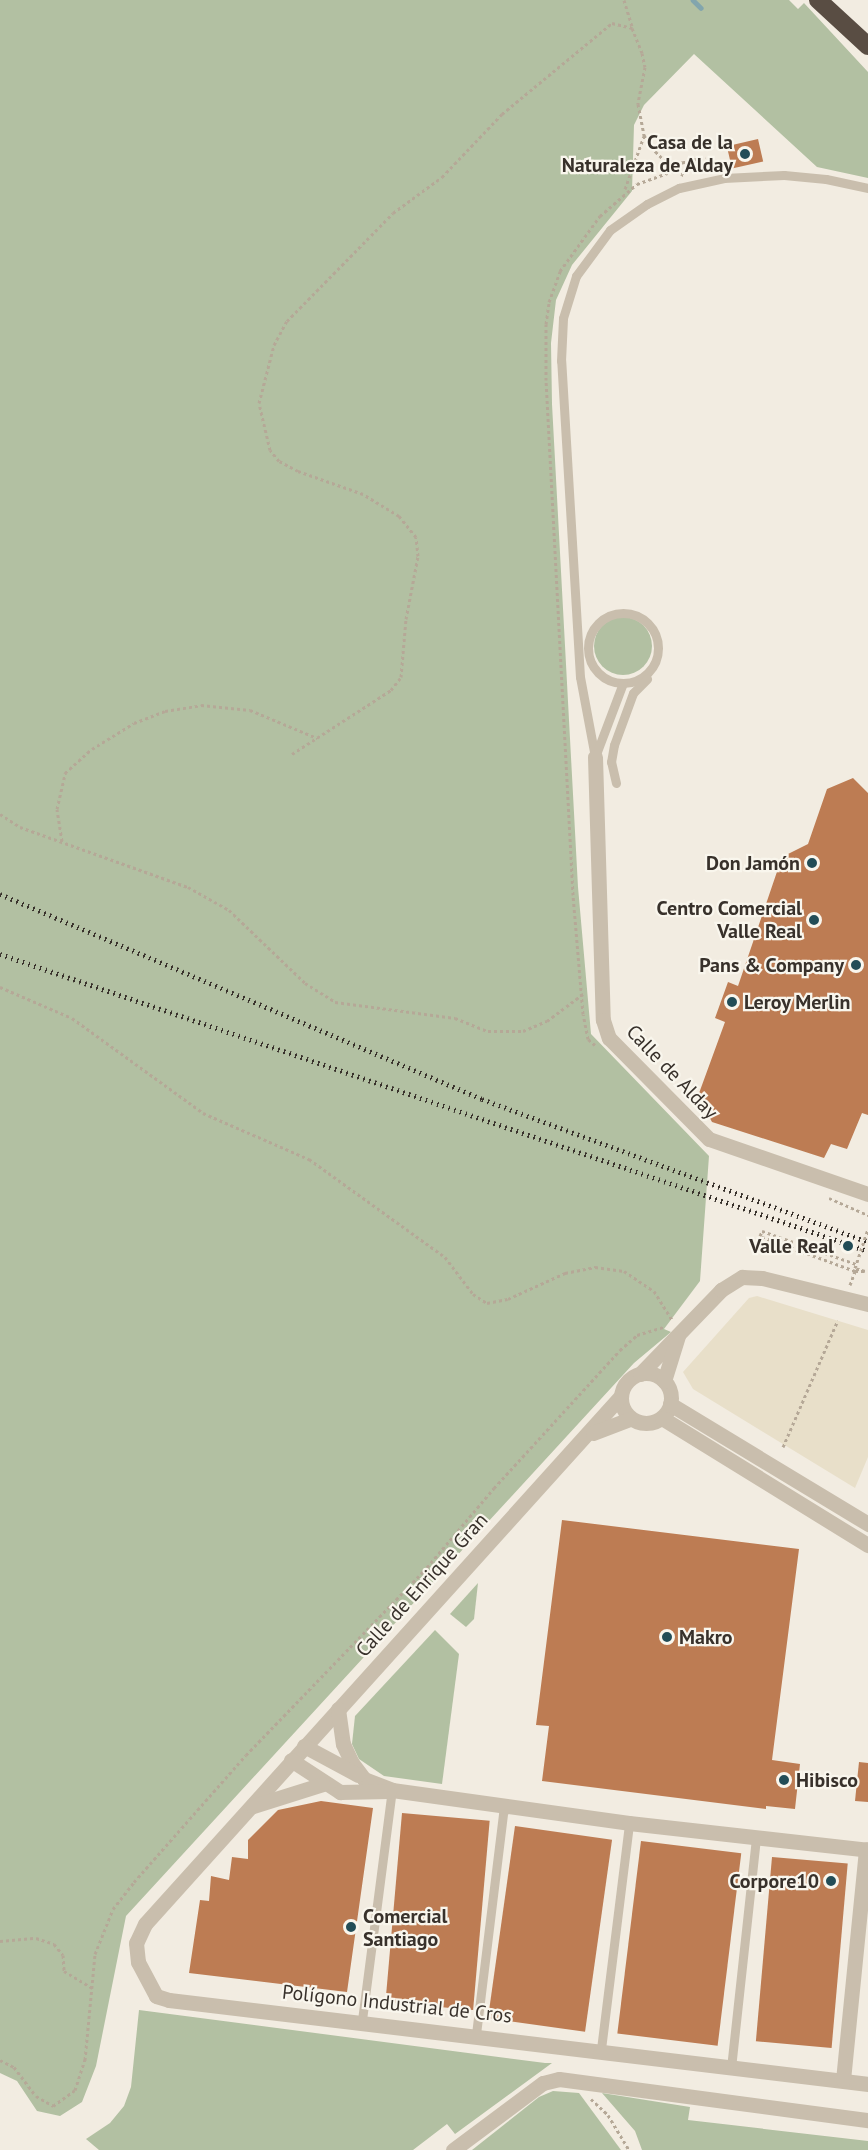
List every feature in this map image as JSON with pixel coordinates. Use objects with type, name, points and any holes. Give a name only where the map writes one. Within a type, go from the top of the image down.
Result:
[{"type":"highway","points":[[818,0],[868,46]]},
{"type":"highway","points":[[831,0],[868,40]]},
{"type":"street","name":"Calle de Alday","points":[[595,757],[603,1020],[609,1038],[709,1139],[868,1194]]},
{"type":"street","points":[[670,1404],[662,1418],[646,1424],[630,1419],[620,1397],[626,1382],[640,1374],[675,1333],[721,1290],[742,1277],[762,1278],[868,1304]]},
{"type":"street","points":[[675,1333],[664,1381],[670,1404],[868,1524]]},
{"type":"street","points":[[640,1374],[657,1375],[664,1381]]},
{"type":"street","name":"Calle de Enrique Gran","points":[[291,1760],[620,1397]]},
{"type":"street","points":[[662,1418],[868,1545]]},
{"type":"street","name":"Calle de Enrique Gran","points":[[585,1437],[610,1424],[630,1419]]},
{"type":"street","points":[[338,1709],[343,1744],[363,1778]]},
{"type":"street","points":[[304,1746],[363,1778],[392,1790]]},
{"type":"street","points":[[291,1760],[323,1784],[358,1794],[392,1790],[629,1823],[867,1850],[843,2080]]},
{"type":"street","name":"Polígono Industrial de Cros","points":[[291,1760],[139,1934],[135,1951],[145,1978],[156,1996],[169,2000],[362,2020],[868,2084]]},
{"type":"street","points":[[250,1807],[323,1784]]},
{"type":"street","points":[[453,2150],[543,2083],[572,2080],[868,2120]]},
{"type":"lane","points":[[595,757],[580,677],[561,343],[566,303],[583,264],[599,241],[622,220],[661,196],[700,182],[784,175],[826,178],[868,188]]},
{"type":"lane","points":[[580,677],[590,635],[603,618],[630,613],[649,624],[657,636],[658,655],[633,693],[614,745],[611,762],[616,783]]},
{"type":"lane","points":[[587,649],[596,671],[623,683],[638,680],[652,667]]},
{"type":"lane","points":[[595,757],[623,683]]},
{"type":"lane","points":[[362,2020],[392,1790]]},
{"type":"lane","points":[[476,2034],[504,1805]]},
{"type":"lane","points":[[601,2049],[629,1823]]},
{"type":"lane","points":[[731,2068],[756,1836]]},
{"type":"path","points":[[624,0],[645,67],[638,104],[644,135],[663,160],[676,164],[705,156]]},
{"type":"path","points":[[292,754],[391,690],[401,676],[406,619],[417,556],[416,537],[399,516],[372,500],[298,471],[279,461],[270,450],[260,403],[274,345],[287,321],[312,293],[393,213],[442,177],[502,114],[596,32],[612,23],[623,23],[632,28],[639,45]]},
{"type":"path","points":[[625,190],[644,135]]},
{"type":"path","points":[[62,841],[57,810],[65,773],[92,749],[134,723],[165,711],[201,705],[250,710],[317,738]]},
{"type":"path","points":[[0,814],[20,827],[188,887],[229,910],[305,983],[335,1002],[454,1018],[488,1031],[523,1031],[547,1021],[583,994]]},
{"type":"path","points":[[0,987],[72,1018],[203,1113],[309,1159],[446,1257],[473,1294],[487,1303],[508,1299],[565,1273],[594,1267],[624,1271],[654,1291],[672,1320],[675,1333]]},
{"type":"path","points":[[829,1198],[868,1215]]},
{"type":"path","points":[[855,1269],[868,1229]]},
{"type":"path","points":[[762,1231],[855,1269],[760,1236],[762,1231]]},
{"type":"path","points":[[0,2060],[14,2067],[36,2096],[53,2106],[63,2101],[80,2081],[102,1930],[134,1882],[246,1755],[423,1572],[494,1488],[620,1350],[637,1335],[665,1327],[672,1320]]},
{"type":"path","points":[[783,1447],[838,1320]]},
{"type":"path","points":[[0,1941],[36,1938],[54,1944],[63,1955],[64,1971],[92,1988]]},
{"type":"path","points":[[572,2080],[608,2115],[629,2150]]},
{"type":"green space","points":[[0,0],[789,0],[798,9],[804,3],[868,72],[868,178],[817,167],[694,54],[644,105],[634,125],[632,191],[572,265],[556,300],[551,343],[552,404],[578,887],[591,1034],[709,1156],[700,1281],[664,1329],[671,1332],[634,1363],[126,1916],[96,2066],[82,2102],[60,2116],[37,2111],[17,2081],[0,2073]]},
{"type":"green space","points":[[617,617],[629,617],[644,625],[652,640],[652,652],[644,667],[629,675],[617,675],[602,667],[594,652],[594,640],[602,625]]},
{"type":"green space","points":[[478,1583],[474,1619],[466,1627],[450,1614]]},
{"type":"green space","points":[[435,1630],[459,1654],[442,1784],[384,1776],[359,1759],[352,1744],[355,1716]]},
{"type":"green space","points":[[139,2010],[552,2063],[455,2134],[447,2124],[413,2150],[99,2150],[86,2139],[110,2123],[124,2106],[131,2087]]},
{"type":"green space","points":[[553,2091],[579,2093],[621,2150],[472,2150],[539,2097]]},
{"type":"green space","points":[[602,2093],[690,2107],[688,2120],[868,2141],[868,2150],[642,2150],[635,2131]]},
{"type":"shaded area","points":[[757,1296],[868,1330],[868,1457],[855,1488],[693,1389],[683,1372],[749,1298]]},
{"type":"building","name":"Casa de la Naturaleza de Alday","points":[[758,139],[763,161],[732,169],[727,146]]},
{"type":"building","name":"Centro Comercial Valle Real","points":[[853,778],[868,793],[868,1115],[862,1113],[847,1149],[831,1144],[824,1158],[712,1122],[698,1096],[725,1022],[715,1018],[728,982],[738,986],[782,857],[808,844],[827,789]]},
{"type":"building","name":"Makro","points":[[562,1520],[799,1549],[772,1760],[800,1764],[795,1809],[766,1806],[766,1809],[542,1781],[549,1726],[536,1725]]},
{"type":"building","points":[[859,1762],[868,1763],[868,1802],[855,1801]]},
{"type":"building","points":[[321,1801],[373,1808],[347,1992],[189,1973],[200,1900],[209,1901],[211,1876],[229,1880],[232,1857],[248,1859],[248,1840],[278,1810]]},
{"type":"building","points":[[402,1813],[490,1821],[473,2010],[385,2002]]},
{"type":"building","points":[[515,1826],[612,1840],[585,2032],[488,2018]]},
{"type":"building","points":[[641,1841],[741,1853],[718,2046],[617,2034]]},
{"type":"building","points":[[772,1857],[848,1864],[832,2048],[756,2041]]},
{"type":"waterway","points":[[693,0],[701,8]]},
{"type":"railway","points":[[0,894],[482,1099],[868,1242]]},
{"type":"railway","points":[[0,954],[868,1251]]},
{"type":"place","name":"Casa de la Naturaleza de Alday","points":[[745,154]]},
{"type":"place","name":"Don Jamón","points":[[812,863]]},
{"type":"place","name":"Centro Comercial Valle Real","points":[[814,920]]},
{"type":"place","name":"Pans & Company","points":[[856,965]]},
{"type":"place","name":"Leroy Merlin","points":[[732,1002]]},
{"type":"place","name":"Valle Real","points":[[848,1246]]},
{"type":"place","name":"Makro","points":[[667,1637]]},
{"type":"place","name":"Hibisco","points":[[784,1780]]},
{"type":"place","name":"Corpore10","points":[[831,1881]]},
{"type":"place","name":"Comercial Santiago","points":[[351,1927]]}]
